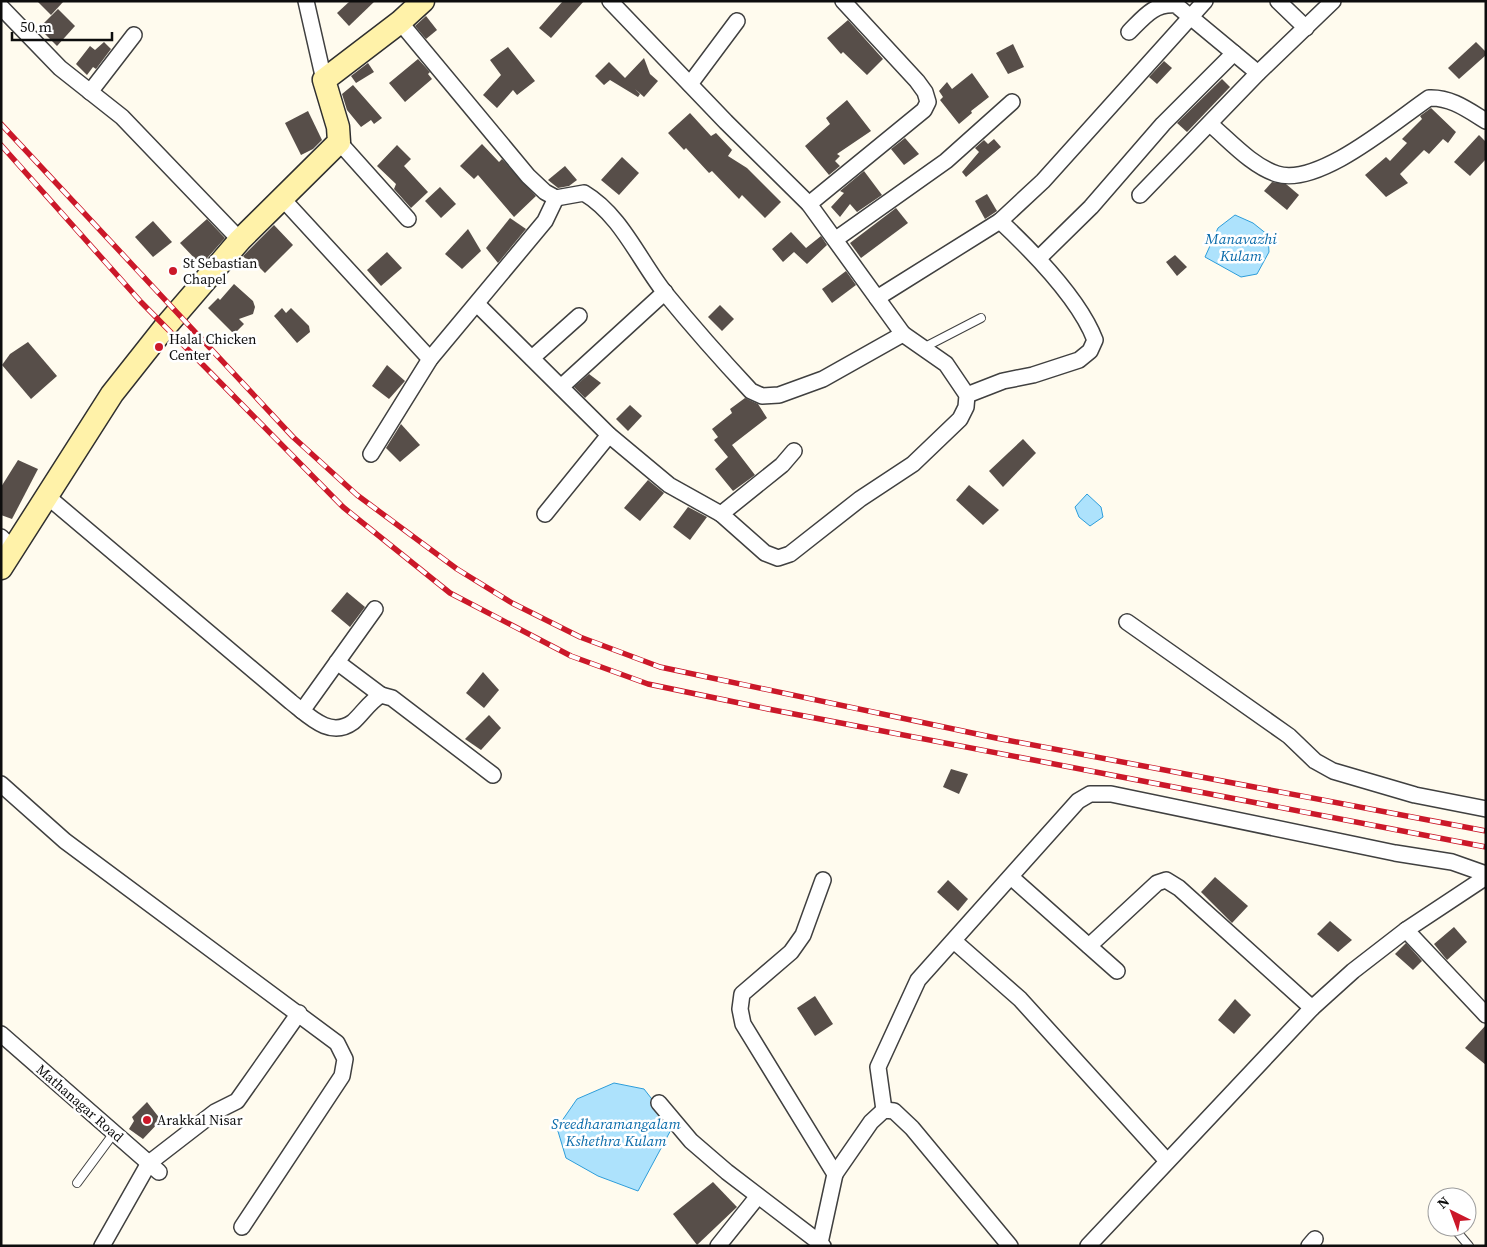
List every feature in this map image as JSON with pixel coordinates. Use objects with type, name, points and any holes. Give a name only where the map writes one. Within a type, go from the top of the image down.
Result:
[{"type":"street","points":[[306,1],[324,80],[338,127],[339,142],[408,219]]},
{"type":"street","points":[[324,80],[400,22],[423,1]]},
{"type":"street","points":[[477,304],[608,434],[669,485],[721,514],[765,553],[778,558],[790,554],[860,498],[913,464],[960,419],[966,407],[967,395],[946,364],[903,334],[810,204],[610,1]]},
{"type":"street","points":[[810,204],[924,110],[928,102],[925,92],[917,81],[843,1]]},
{"type":"street","points":[[877,298],[1000,220],[1043,181],[1205,1]]},
{"type":"street","points":[[1278,1],[1306,28]]},
{"type":"street","points":[[1140,195],[1258,73],[1334,1]]},
{"type":"street","points":[[1129,32],[1155,7],[1165,4],[1176,5],[1258,73]]},
{"type":"street","points":[[1,7],[60,68],[122,117],[240,240]]},
{"type":"street","points":[[690,84],[737,21]]},
{"type":"street","points":[[400,22],[528,176],[545,192],[556,198],[584,192],[596,200],[617,224],[665,292],[752,391],[762,396],[778,395],[823,379],[903,334]]},
{"type":"street","points":[[90,92],[134,35]]},
{"type":"street","points":[[1039,258],[1090,208],[1163,124],[1234,53]]},
{"type":"street","points":[[1210,124],[1256,163],[1277,174],[1296,177],[1320,170],[1350,153],[1429,98],[1441,97],[1456,102],[1486,121]]},
{"type":"street","points":[[836,240],[946,161],[1012,102]]},
{"type":"street","points":[[1,568],[7,543],[48,497],[112,394],[165,327],[240,240],[281,197],[325,158],[339,142]]},
{"type":"street","points":[[281,197],[430,359]]},
{"type":"street","points":[[370,454],[430,359],[545,221],[556,198]]},
{"type":"street","points":[[967,395],[1003,381],[1033,375],[1079,360],[1090,351],[1095,340],[1090,325],[1039,258],[1000,220]]},
{"type":"street","points":[[561,387],[665,292]]},
{"type":"street","points":[[532,358],[579,316]]},
{"type":"street","points":[[545,514],[608,434]]},
{"type":"street","points":[[721,514],[782,465],[794,451]]},
{"type":"street","points":[[48,497],[324,727],[339,729],[353,722],[370,702],[381,695]]},
{"type":"street","points":[[302,710],[375,609]]},
{"type":"street","points":[[1127,622],[1289,736],[1315,761],[1333,771],[1415,794],[1486,808]]},
{"type":"street","points":[[337,662],[381,695],[392,698],[492,775]]},
{"type":"street","points":[[1,784],[65,841],[336,1042],[345,1060],[342,1076],[242,1227]]},
{"type":"street","points":[[884,1110],[878,1067],[918,980],[1078,801],[1090,794],[1104,794],[1395,853],[1452,862],[1486,875]]},
{"type":"street","points":[[1088,1246],[1312,1008],[1353,971],[1406,930],[1486,875]]},
{"type":"street","points":[[1011,877],[1117,971]]},
{"type":"street","points":[[822,880],[803,935],[791,952],[742,994],[740,1009],[743,1024],[835,1174]]},
{"type":"street","points":[[1089,946],[1157,883],[1166,880],[1179,888],[1312,1008]]},
{"type":"street","points":[[1406,930],[1486,1015]]},
{"type":"street","points":[[954,941],[1020,999],[1166,1161]]},
{"type":"street","points":[[102,1246],[154,1168],[215,1112],[237,1101],[299,1013]]},
{"type":"street","name":"Mathanagar Road","points":[[1,1034],[154,1168]]},
{"type":"street","points":[[660,1103],[691,1141],[822,1245],[835,1174],[871,1122],[884,1110],[894,1110],[912,1128],[1010,1246]]},
{"type":"street","points":[[718,1246],[758,1196]]},
{"type":"lane","points":[[923,348],[981,318]]},
{"type":"lane","points":[[77,1183],[114,1133]]},
{"type":"water","name":"Manavazhi Kulam","points":[[1235,215],[1253,223],[1268,235],[1269,252],[1257,274],[1241,277],[1205,257],[1218,228]]},
{"type":"water","points":[[1087,494],[1101,507],[1103,517],[1090,526],[1079,517],[1075,507]]},
{"type":"water","name":"Sreedharamangalam Kshethra Kulam","points":[[614,1083],[644,1089],[673,1126],[638,1191],[598,1176],[566,1158],[557,1128],[577,1099]]},
{"type":"building","points":[[37,1],[64,1],[51,15]]},
{"type":"building","points":[[350,1],[375,1],[349,26],[337,13]]},
{"type":"building","points":[[563,1],[584,1],[551,38],[539,28]]},
{"type":"building","points":[[58,9],[75,26],[57,46],[39,28]]},
{"type":"building","points":[[426,16],[437,30],[426,39],[415,26]]},
{"type":"building","points":[[848,20],[883,59],[867,75],[843,52],[841,54],[827,38]]},
{"type":"building","points":[[104,42],[111,49],[96,69],[93,67],[87,75],[76,64],[90,46],[95,50]]},
{"type":"building","points":[[1476,42],[1486,52],[1486,55],[1459,79],[1448,68]]},
{"type":"building","points":[[1013,44],[1024,67],[1008,74],[996,53]]},
{"type":"building","points":[[508,47],[535,81],[517,95],[513,90],[497,108],[483,95],[501,75],[490,60]]},
{"type":"building","points":[[644,58],[650,74],[658,81],[644,97],[635,89],[640,94],[638,97],[610,80],[604,85],[595,76],[609,62],[625,78]]},
{"type":"building","points":[[418,59],[430,72],[428,74],[432,79],[405,102],[389,83]]},
{"type":"building","points":[[1164,61],[1172,68],[1157,84],[1149,77]]},
{"type":"building","points":[[368,63],[374,72],[356,83],[351,76]]},
{"type":"building","points":[[972,73],[989,97],[971,111],[972,113],[959,124],[940,100],[943,97],[939,91],[947,82],[952,89]]},
{"type":"building","points":[[1222,79],[1230,87],[1187,132],[1177,123]]},
{"type":"building","points":[[353,85],[382,118],[374,124],[371,120],[361,127],[347,110],[342,94]]},
{"type":"building","points":[[847,100],[871,131],[837,154],[840,156],[835,161],[840,166],[829,175],[805,146],[830,124],[826,118]]},
{"type":"building","points":[[1431,108],[1456,132],[1448,143],[1443,139],[1429,154],[1424,150],[1400,174],[1408,183],[1386,197],[1365,175],[1386,157],[1390,161],[1407,143],[1402,139],[1422,119],[1420,116]]},
{"type":"building","points":[[308,111],[322,140],[313,149],[301,155],[285,123]]},
{"type":"building","points":[[690,113],[711,136],[716,133],[732,150],[728,156],[747,168],[781,202],[765,218],[742,195],[739,199],[712,171],[709,173],[686,148],[684,150],[668,133]]},
{"type":"building","points":[[1479,135],[1486,142],[1486,159],[1470,176],[1454,162]]},
{"type":"building","points":[[905,138],[919,154],[904,165],[891,149]]},
{"type":"building","points":[[994,139],[1001,147],[966,177],[962,172],[979,152],[975,148],[984,140],[988,144]]},
{"type":"building","points":[[482,144],[499,162],[502,159],[536,196],[514,217],[478,175],[474,179],[460,166]]},
{"type":"building","points":[[397,145],[411,159],[404,166],[428,192],[411,208],[394,189],[396,184],[377,166]]},
{"type":"building","points":[[622,157],[639,173],[619,195],[601,180]]},
{"type":"building","points":[[565,166],[577,180],[569,186],[558,188],[548,180]]},
{"type":"building","points":[[864,171],[882,195],[857,212],[850,204],[840,217],[831,207],[844,193],[840,191]]},
{"type":"building","points":[[1272,182],[1286,184],[1299,195],[1287,210],[1264,191]]},
{"type":"building","points":[[440,187],[456,204],[441,218],[425,201]]},
{"type":"building","points":[[987,194],[997,211],[985,219],[975,201]]},
{"type":"building","points":[[896,208],[908,223],[861,258],[850,243]]},
{"type":"building","points":[[510,218],[526,229],[498,263],[486,248]]},
{"type":"building","points":[[207,219],[225,238],[201,265],[180,243]]},
{"type":"building","points":[[153,221],[172,242],[153,257],[135,237]]},
{"type":"building","points":[[274,225],[293,245],[265,273],[258,266],[255,269],[243,256]]},
{"type":"building","points":[[468,229],[481,251],[462,269],[445,254]]},
{"type":"building","points":[[791,232],[806,248],[821,236],[827,245],[807,264],[794,252],[783,262],[772,249]]},
{"type":"building","points":[[387,252],[402,268],[381,286],[367,270]]},
{"type":"building","points":[[1175,255],[1187,267],[1177,276],[1166,262]]},
{"type":"building","points":[[846,271],[856,285],[832,303],[822,289]]},
{"type":"building","points":[[234,284],[253,301],[255,307],[253,314],[239,319],[244,324],[234,334],[208,308],[218,298],[220,300]]},
{"type":"building","points":[[720,305],[734,319],[722,331],[708,317]]},
{"type":"building","points":[[282,308],[286,313],[291,308],[309,326],[310,332],[297,343],[274,316]]},
{"type":"building","points":[[28,342],[57,376],[31,399],[2,365],[10,354]]},
{"type":"building","points":[[387,365],[405,381],[389,399],[372,386]]},
{"type":"building","points":[[589,374],[601,383],[585,398],[574,387]]},
{"type":"building","points":[[745,398],[758,404],[767,418],[732,445],[755,475],[733,491],[715,469],[728,457],[714,440],[718,437],[712,429],[732,413],[730,409]]},
{"type":"building","points":[[630,405],[642,416],[628,431],[616,419]]},
{"type":"building","points":[[401,424],[420,445],[400,462],[386,448]]},
{"type":"building","points":[[1023,439],[1036,453],[1003,487],[989,471]]},
{"type":"building","points":[[18,460],[38,469],[12,519],[1,515],[1,487]]},
{"type":"building","points":[[648,480],[664,493],[640,521],[624,508]]},
{"type":"building","points":[[969,485],[999,510],[983,525],[956,500]]},
{"type":"building","points":[[688,507],[707,517],[690,540],[673,527]]},
{"type":"building","points":[[347,592],[365,607],[350,627],[331,611]]},
{"type":"building","points":[[483,672],[499,690],[484,708],[466,693]]},
{"type":"building","points":[[489,715],[501,728],[481,750],[465,739]]},
{"type":"building","points":[[951,769],[968,774],[959,794],[943,787]]},
{"type":"building","points":[[1215,877],[1248,906],[1232,923],[1201,892]]},
{"type":"building","points":[[948,880],[968,899],[958,911],[937,892]]},
{"type":"building","points":[[1330,921],[1352,940],[1338,952],[1317,934]]},
{"type":"building","points":[[1454,927],[1467,942],[1447,960],[1434,944]]},
{"type":"building","points":[[1406,943],[1422,961],[1413,970],[1395,954]]},
{"type":"building","points":[[815,996],[833,1024],[815,1036],[797,1008]]},
{"type":"building","points":[[1235,999],[1251,1015],[1234,1034],[1218,1020]]},
{"type":"building","points":[[1486,1025],[1486,1065],[1465,1048]]},
{"type":"building","name":"Arakkal Nisar","points":[[147,1102],[161,1120],[143,1139],[129,1129],[134,1121],[132,1117]]},
{"type":"building","points":[[713,1182],[737,1207],[697,1245],[673,1214]]},
{"type":"railway","points":[[1,124],[293,437],[357,495],[457,569],[512,603],[580,637],[660,667],[996,738],[1486,831]]},
{"type":"railway","points":[[1,145],[141,302],[343,507],[450,593],[571,656],[648,684],[768,709],[1486,847]]},
{"type":"place","name":"St Sebastian Chapel","points":[[173,271]]},
{"type":"place","name":"Halal Chicken Center","points":[[159,347]]},
{"type":"place","name":"Arakkal Nisar","points":[[147,1120]]}]
